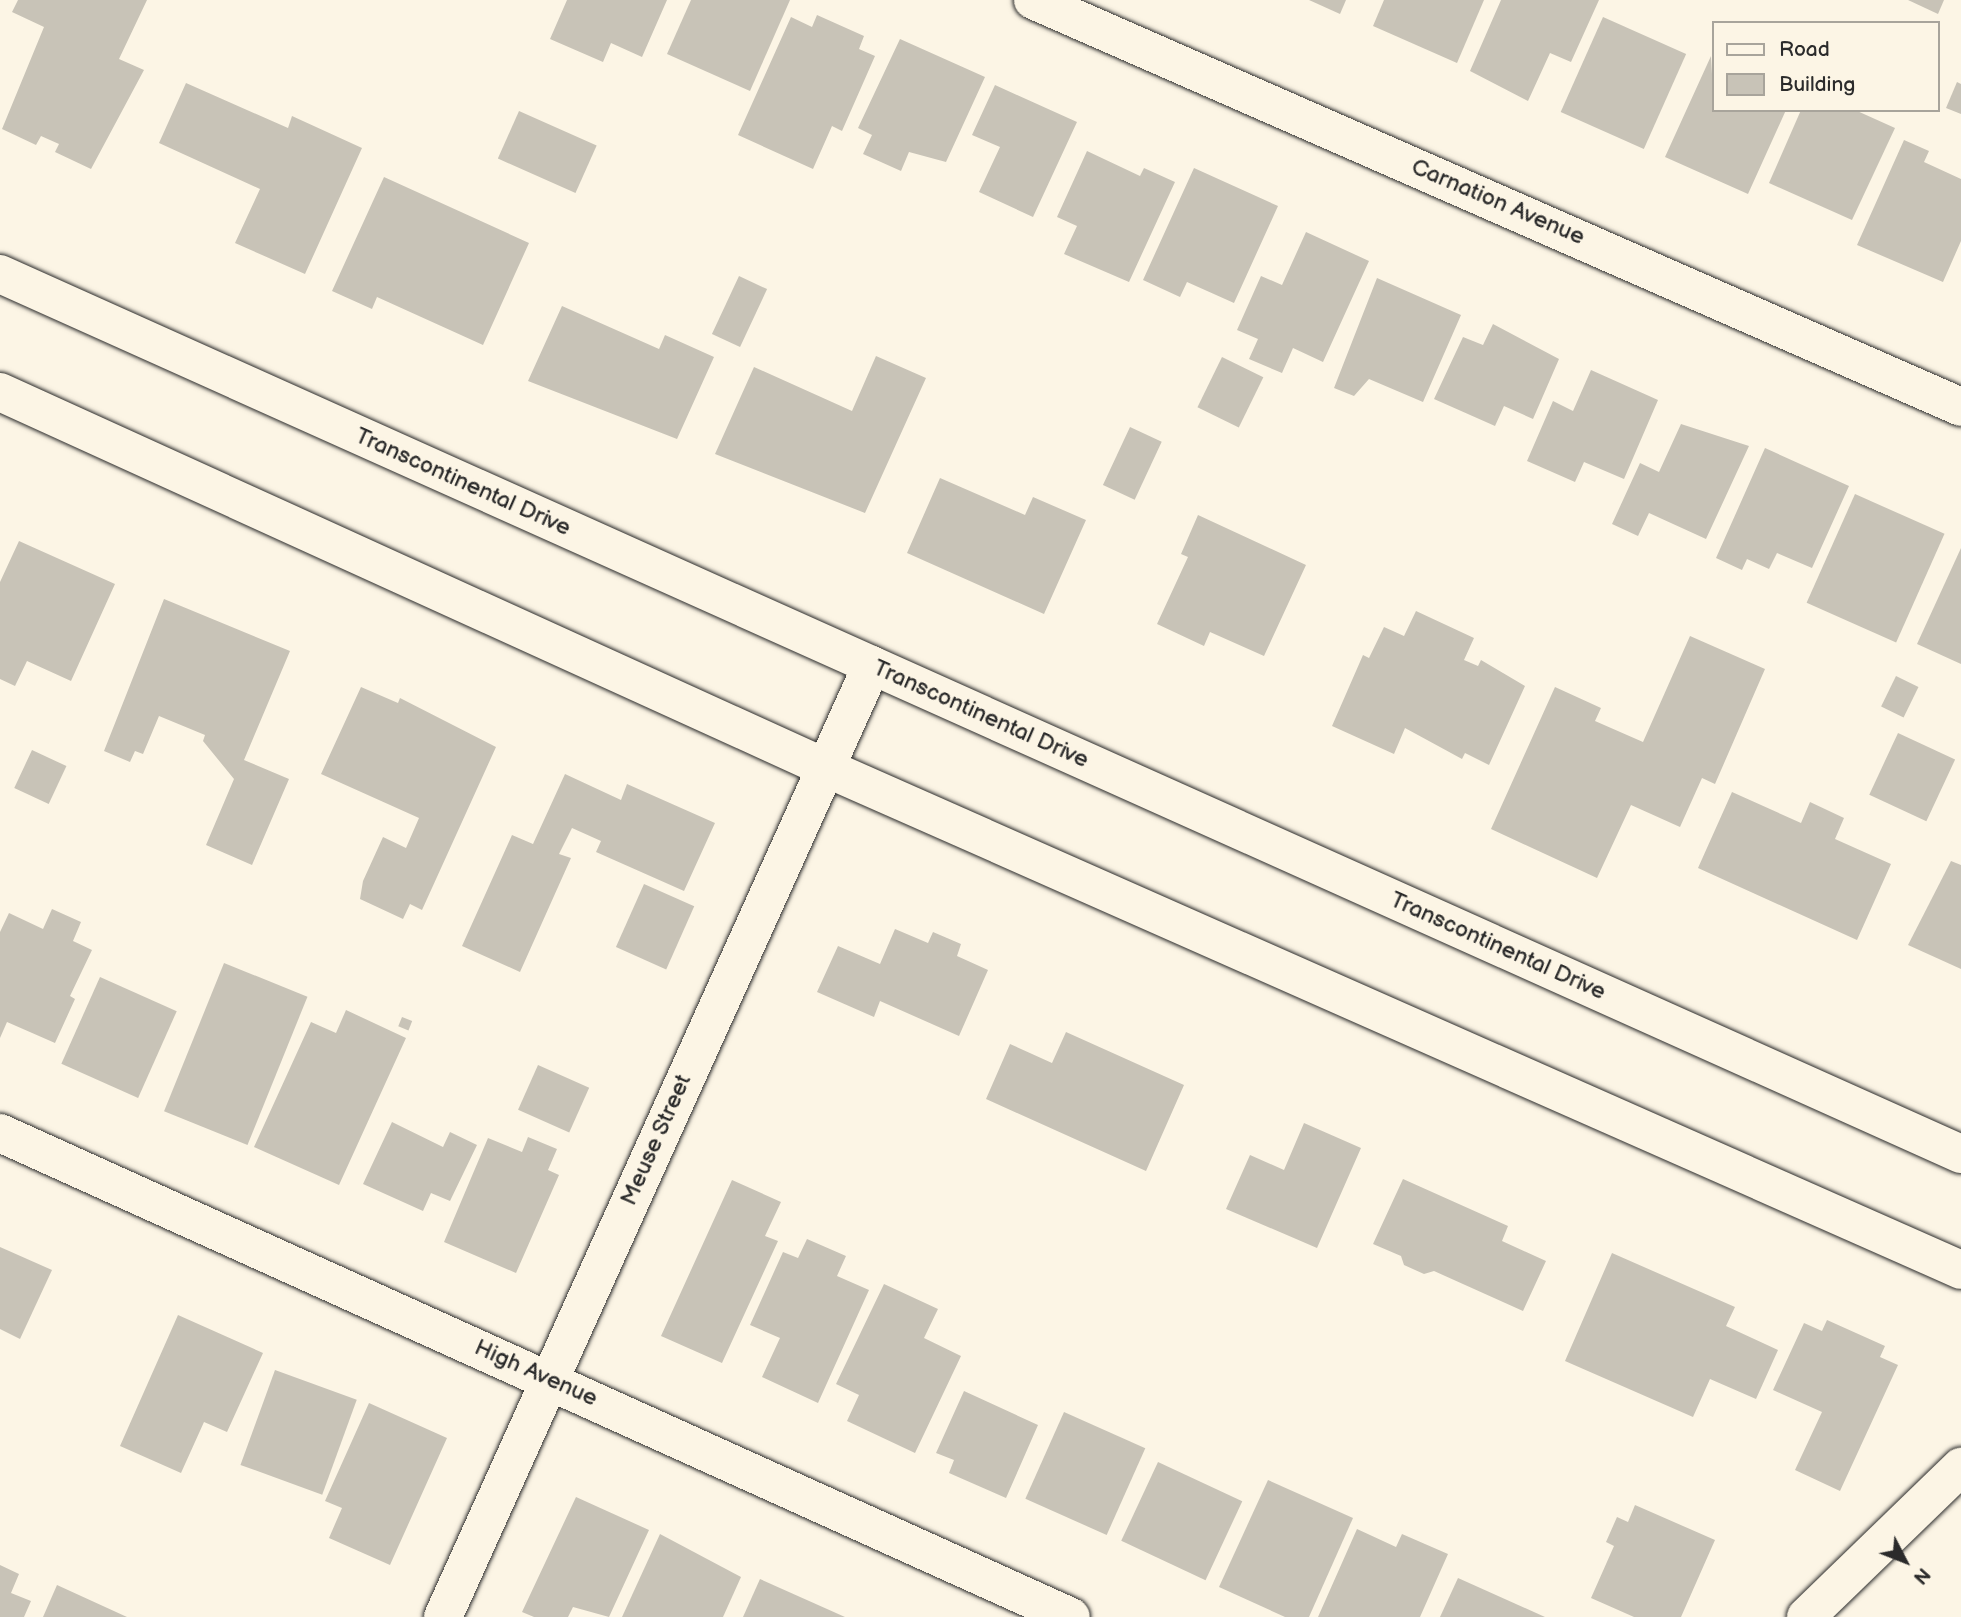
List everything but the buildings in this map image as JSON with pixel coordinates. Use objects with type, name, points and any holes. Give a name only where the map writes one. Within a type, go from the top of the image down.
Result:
[{"type":"street","name":"Carnation Avenue","points":[[1033,0],[1961,407]]},
{"type":"street","name":"Transcontinental Drive","points":[[0,274],[1961,1154]]},
{"type":"street","points":[[0,391],[824,766],[1961,1270]]},
{"type":"street","name":"Meuse Street","points":[[443,1617],[824,766],[872,665]]},
{"type":"street","name":"High Avenue","points":[[0,1133],[1071,1617]]},
{"type":"street","points":[[1806,1617],[1961,1467]]}]
